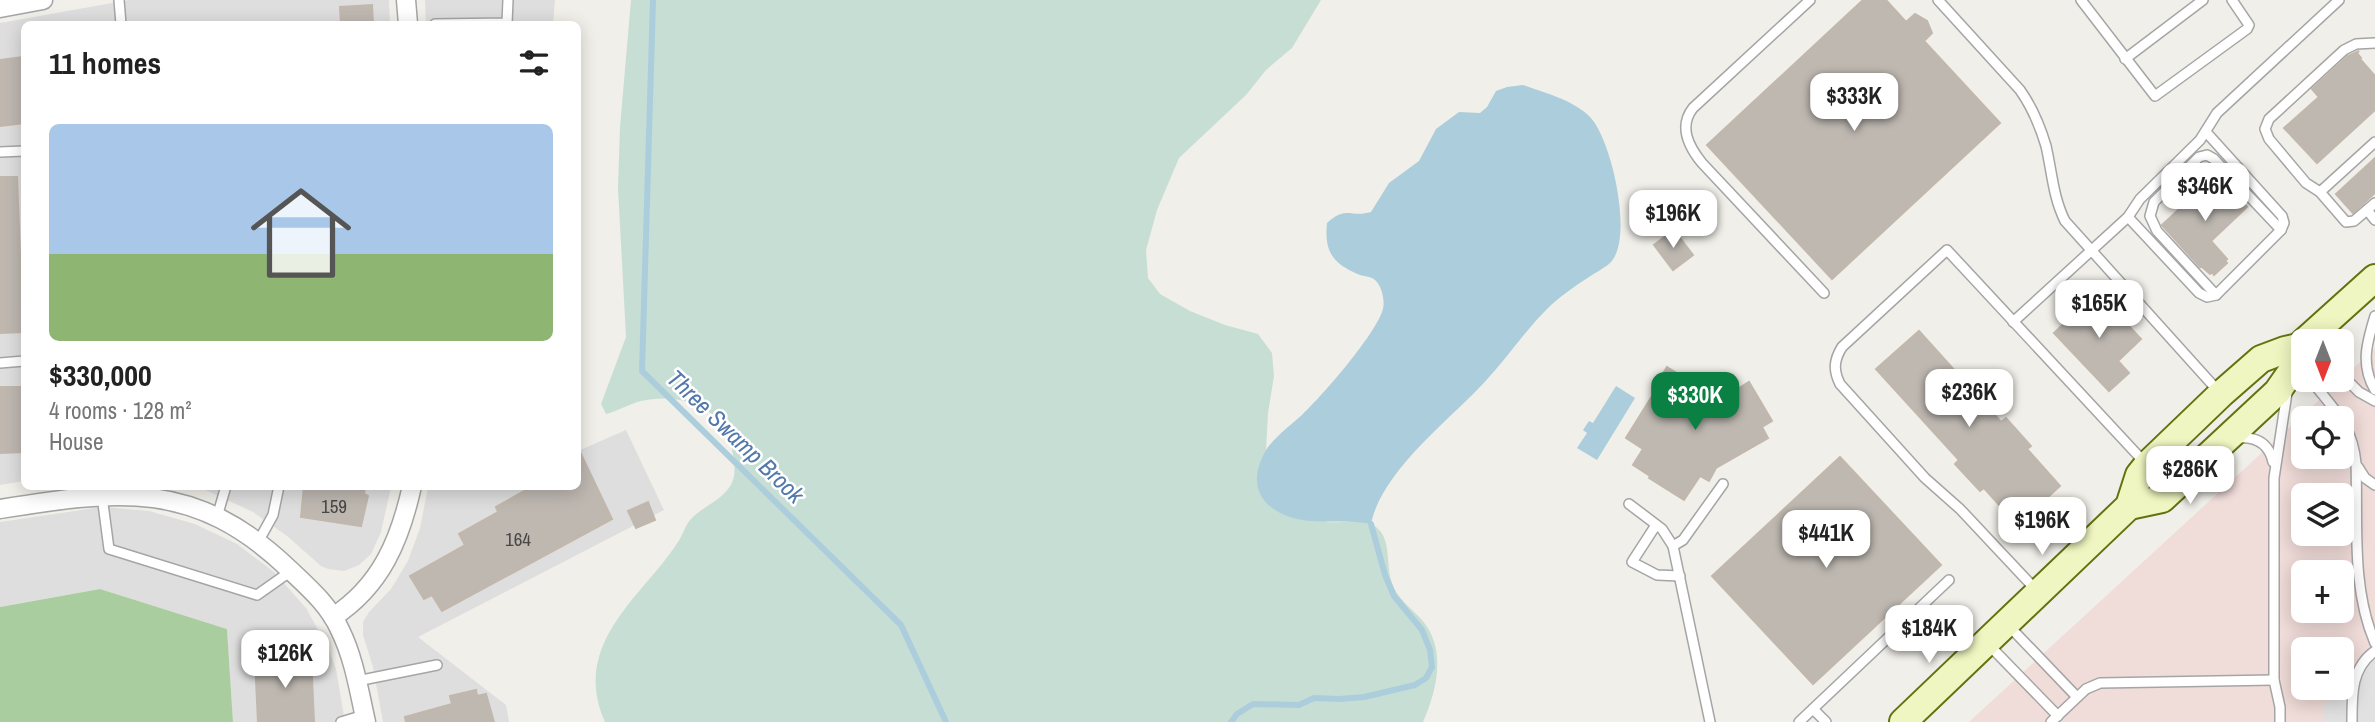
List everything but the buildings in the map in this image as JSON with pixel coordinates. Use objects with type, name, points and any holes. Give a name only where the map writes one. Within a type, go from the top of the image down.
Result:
[{"type":"main road","points":[[2327,329],[2375,278]]},
{"type":"main road","points":[[1903,722],[2129,506],[2139,475],[2147,465],[2221,394],[2261,359],[2291,357]]},
{"type":"main road","points":[[2129,506],[2162,499],[2277,392],[2291,372]]},
{"type":"street","points":[[0,8],[43,0]]},
{"type":"street","points":[[406,0],[408,21]]},
{"type":"street","points":[[333,617],[362,594],[384,566],[403,522],[411,490]]},
{"type":"street","points":[[0,509],[143,491],[217,517],[258,542],[290,571],[333,617],[345,639],[365,718]]},
{"type":"lane","points":[[119,0],[121,21]]},
{"type":"lane","points":[[507,21],[508,0]]},
{"type":"lane","points":[[1810,0],[1693,108],[1685,125],[1688,140],[1702,163],[1824,293]]},
{"type":"lane","points":[[1938,0],[2027,100],[2043,136],[2060,212],[2070,228],[2221,394]]},
{"type":"lane","points":[[2081,0],[2155,96],[2247,29],[2248,20],[2232,0]]},
{"type":"lane","points":[[2125,59],[2203,0]]},
{"type":"lane","points":[[2214,159],[2209,136],[2217,113],[2339,0]]},
{"type":"lane","points":[[2375,43],[2356,44],[2344,50],[2269,120],[2265,134],[2306,183],[2320,192],[2346,222],[2354,222],[2375,203]]},
{"type":"lane","points":[[2128,217],[2199,293],[2207,297],[2216,295],[2281,230],[2284,223],[2282,216],[2209,136]]},
{"type":"lane","points":[[2013,322],[2128,217],[2140,199],[2200,140],[2209,136]]},
{"type":"lane","points":[[2320,192],[2375,142]]},
{"type":"lane","points":[[0,152],[21,150]]},
{"type":"lane","points":[[2216,295],[2157,231],[2150,216],[2154,202],[2199,157],[2207,155],[2214,159],[2281,230]]},
{"type":"lane","points":[[2367,211],[2375,220]]},
{"type":"lane","points":[[2039,593],[1960,509],[1925,478],[1840,384],[1835,366],[1842,347],[1947,250],[2147,465]]},
{"type":"lane","points":[[2375,316],[2365,359],[2367,373],[2375,390]]},
{"type":"lane","points":[[0,363],[21,361]]},
{"type":"lane","points":[[2354,387],[2375,401]]},
{"type":"lane","points":[[2280,722],[2280,707],[2274,680],[2274,478],[2276,458],[2293,392]]},
{"type":"lane","points":[[2325,392],[2347,426],[2353,442],[2360,589],[2375,643]]},
{"type":"lane","points":[[2220,446],[2246,437],[2262,442],[2271,454],[2274,478]]},
{"type":"lane","points":[[2356,463],[2361,474],[2375,485]]},
{"type":"lane","points":[[1673,546],[1683,540],[1723,484]]},
{"type":"lane","points":[[217,517],[225,490]]},
{"type":"lane","points":[[258,542],[273,515],[278,490]]},
{"type":"lane","points":[[102,495],[109,549],[257,595],[290,571]]},
{"type":"lane","points":[[1629,505],[1666,534],[1673,546],[1710,722]]},
{"type":"lane","points":[[1656,525],[1632,562],[1657,575],[1680,576]]},
{"type":"lane","points":[[1799,722],[1948,580]]},
{"type":"lane","points":[[2007,623],[2077,697]]},
{"type":"lane","points":[[1987,642],[2054,719],[2090,687],[2103,682],[2274,680]]},
{"type":"lane","points":[[2352,722],[2352,694],[2356,676],[2365,660],[2375,651]]},
{"type":"lane","points":[[356,681],[437,665]]},
{"type":"lane","points":[[1813,709],[1826,722]]},
{"type":"lane","points":[[341,722],[365,718]]},
{"type":"shaded area","points":[[129,0],[389,0],[390,21],[21,21],[21,482],[0,485],[0,23]]},
{"type":"shaded area","points":[[425,0],[555,0],[553,21],[426,21]]},
{"type":"shaded area","points":[[2375,348],[2375,722],[1969,722],[2291,425],[2291,469],[2354,469],[2354,406],[2312,406],[2327,392],[2354,392],[2354,367]]},
{"type":"shaded area","points":[[626,430],[664,510],[418,637],[506,705],[509,722],[383,722],[373,667],[363,635],[363,622],[391,589],[408,561],[420,528],[427,490],[581,490],[581,450]]},
{"type":"shaded area","points":[[205,490],[390,490],[381,532],[371,554],[359,565],[344,571],[321,566],[287,536],[253,512]]},
{"type":"shaded area","points":[[102,507],[149,511],[195,524],[237,544],[274,572],[306,608],[328,648],[336,669],[345,722],[233,722],[227,629],[100,589],[0,607],[0,522]]},
{"type":"shaded area","points":[[2375,653],[2375,722],[2323,722],[2323,707],[2330,700],[2354,700],[2354,675]]},
{"type":"green space","points":[[631,0],[1321,0],[1292,48],[1266,70],[1246,95],[1179,158],[1157,210],[1146,250],[1148,278],[1160,294],[1190,311],[1258,334],[1272,353],[1274,376],[1266,451],[1257,483],[1328,522],[1369,523],[1380,531],[1386,542],[1394,588],[1422,620],[1435,644],[1435,683],[1423,722],[605,722],[597,698],[596,676],[600,655],[608,636],[632,599],[674,548],[689,521],[728,489],[734,470],[728,434],[720,422],[698,405],[685,401],[656,399],[637,402],[606,414],[601,404],[626,337],[618,188],[620,127]]},
{"type":"green space","points":[[100,589],[227,629],[233,722],[0,722],[0,607]]},
{"type":"water","points":[[1523,85],[1575,106],[1590,117],[1598,128],[1612,166],[1620,211],[1618,249],[1611,262],[1547,309],[1487,379],[1415,451],[1387,487],[1371,524],[1308,521],[1277,511],[1263,498],[1257,482],[1257,473],[1265,452],[1348,364],[1383,309],[1382,294],[1375,280],[1351,271],[1332,256],[1327,242],[1327,223],[1344,213],[1371,212],[1389,183],[1419,161],[1436,129],[1459,112],[1480,113],[1487,107],[1496,91]]},
{"type":"water","points":[[1616,386],[1635,398],[1597,460],[1577,448],[1587,433],[1583,430],[1589,421],[1593,423]]},
{"type":"waterway","name":"Three Swamp Brook","points":[[653,0],[642,371],[901,625],[946,722]]},
{"type":"waterway","points":[[1231,722],[1237,714],[1253,704],[1299,705],[1314,698],[1364,697],[1415,685],[1426,678],[1432,667],[1430,650],[1422,630],[1394,596],[1385,575],[1371,524]]}]
